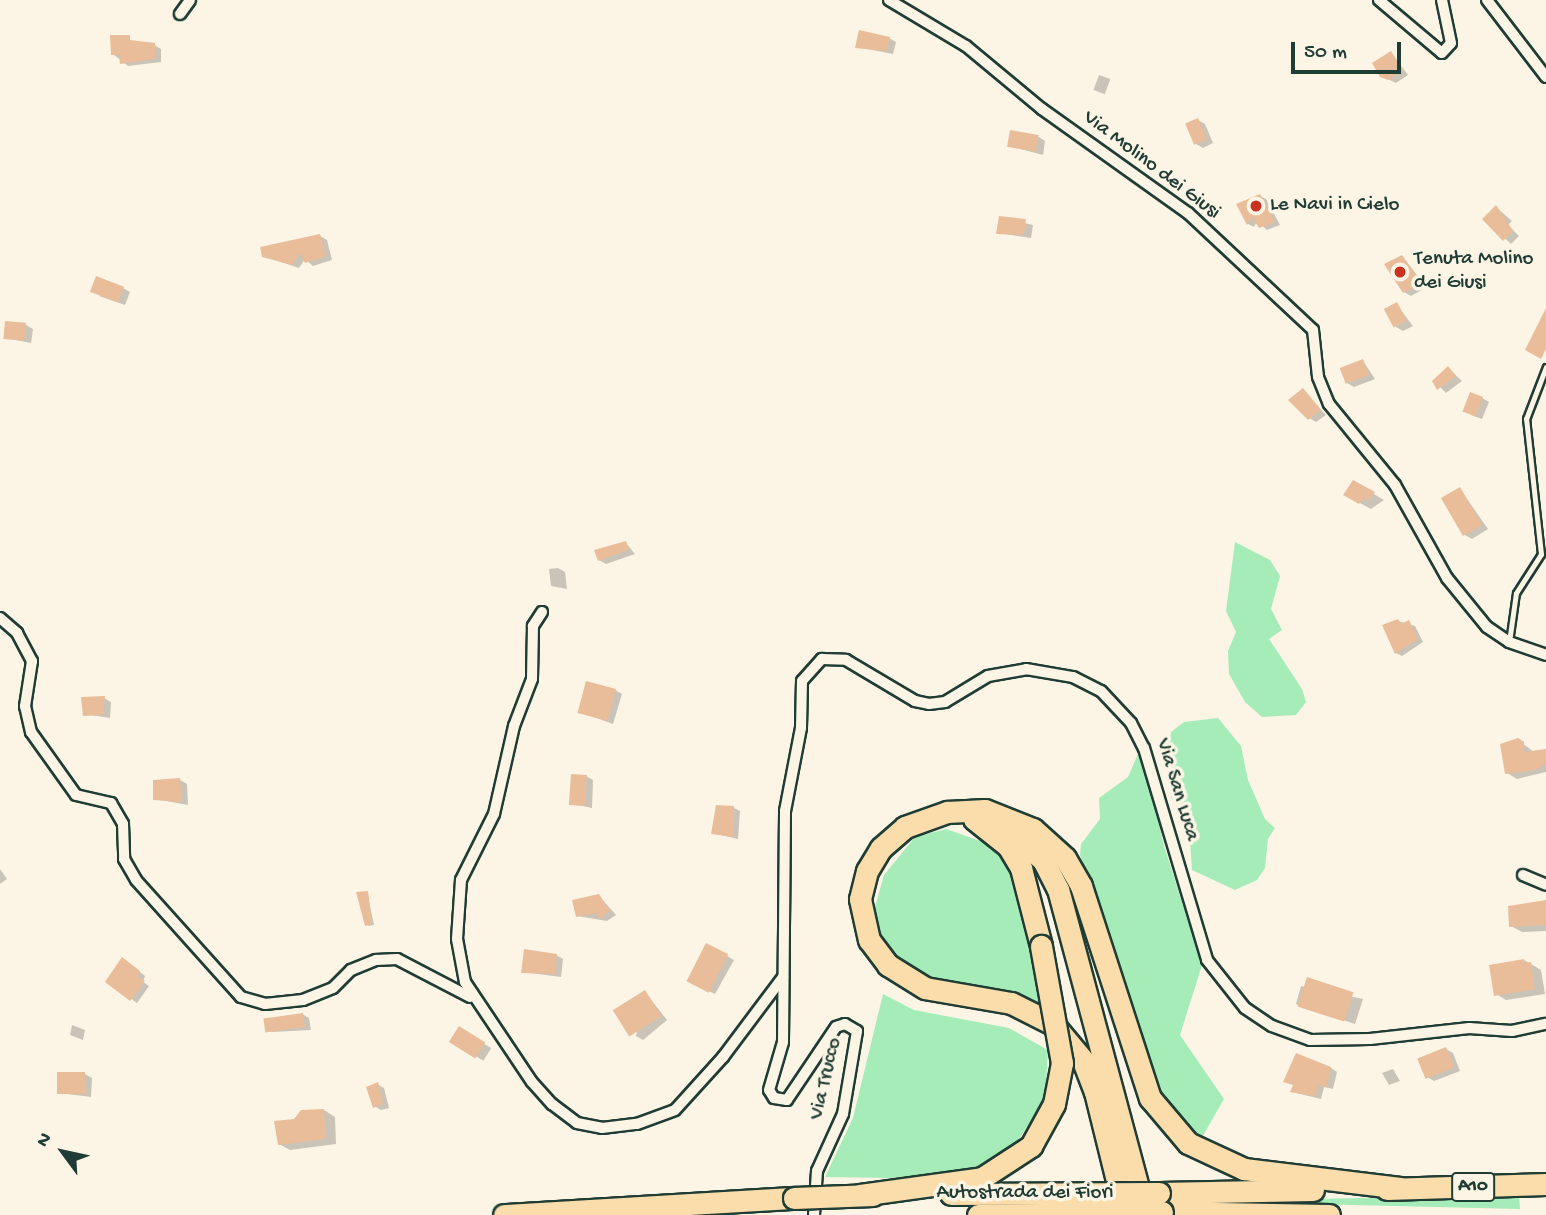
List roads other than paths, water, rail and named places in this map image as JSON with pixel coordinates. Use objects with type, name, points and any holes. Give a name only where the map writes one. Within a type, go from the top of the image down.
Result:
[{"type":"highway","points":[[1126,1215],[1095,1092],[1083,1060],[1053,1024],[1011,1003],[925,988],[888,965],[869,940],[860,899],[873,859],[905,827],[947,812],[972,809],[1003,814],[1033,829],[1065,858],[1081,886],[1150,1098],[1188,1143],[1244,1169],[1400,1188]]},
{"type":"highway","points":[[947,812],[1007,829],[1023,839],[1052,874],[1156,1207]]},
{"type":"highway","points":[[860,1195],[982,1178],[1031,1146],[1054,1104],[1062,1063],[1041,946],[1021,868],[1008,846],[974,819]]},
{"type":"highway","name":"Autostrada dei Fiori","points":[[978,1215],[1156,1207],[1400,1188],[1546,1184]]},
{"type":"highway","name":"Autostrada dei Fiori","points":[[504,1215],[860,1195],[1329,1215]]},
{"type":"street","points":[[180,14],[190,0]]},
{"type":"street","name":"Via Molino dei Giusi","points":[[888,0],[966,47],[1042,109],[1188,213],[1313,330],[1318,377],[1329,404],[1395,485],[1458,594],[1487,627],[1509,642],[1546,654]]},
{"type":"street","points":[[1379,0],[1442,53],[1451,44],[1442,0]]},
{"type":"street","points":[[1487,0],[1546,78]]},
{"type":"street","points":[[542,612],[533,626],[532,679],[514,726],[494,814],[461,880],[457,939],[465,982],[531,1082],[552,1104],[577,1123],[602,1128],[638,1124],[675,1110],[723,1057],[783,977]]},
{"type":"street","points":[[0,618],[17,633],[32,661],[25,706],[32,732],[76,795],[111,803],[122,824],[124,859],[136,880],[240,996],[265,1004],[303,1000],[333,988],[351,970],[376,960],[397,959],[461,989],[482,1006]]},
{"type":"street","name":"Via San Luca","points":[[783,977],[787,926],[785,811],[801,727],[802,681],[810,668],[822,659],[838,657],[915,701],[929,704],[954,698],[988,676],[1041,670],[1073,677],[1101,691],[1139,735],[1207,960],[1245,1008],[1272,1026],[1310,1040],[1370,1039],[1469,1028],[1512,1031],[1546,1024]]},
{"type":"street","points":[[1523,874],[1546,885]]},
{"type":"street","name":"Via Trucco","points":[[783,977],[782,1051],[769,1086],[774,1098],[790,1097],[836,1027],[850,1025],[859,1035],[843,1114],[817,1171],[814,1215]]},
{"type":"lane","points":[[1509,642],[1516,593],[1541,554],[1526,419],[1546,368]]},
{"type":"place","name":"Le Navi in Cielo","points":[[1256,206]]},
{"type":"place","name":"Tenuta Molino dei Giusi","points":[[1400,272]]}]
